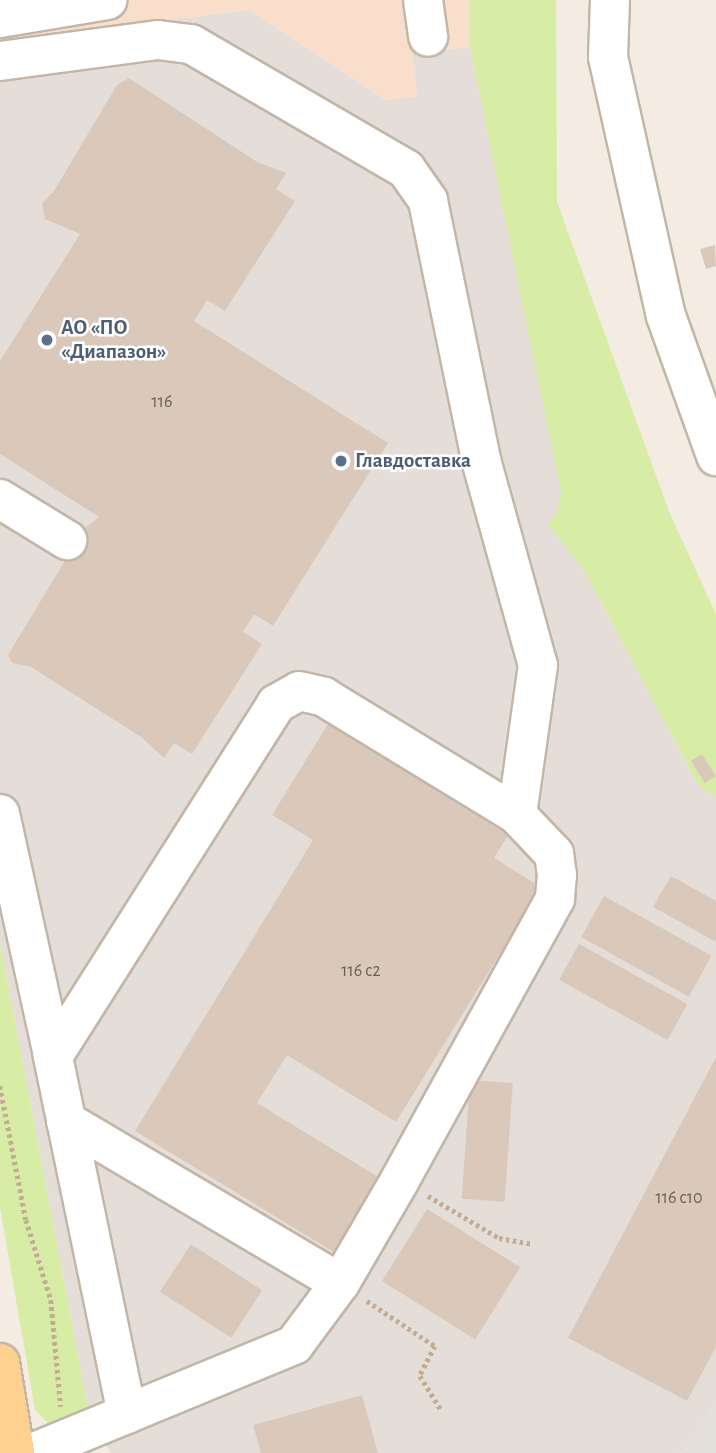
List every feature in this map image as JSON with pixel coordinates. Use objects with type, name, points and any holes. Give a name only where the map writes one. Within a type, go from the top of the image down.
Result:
[{"type":"main road","points":[[0,1363],[15,1453]]},
{"type":"lane","points":[[0,18],[107,0]]},
{"type":"lane","points":[[610,0],[608,57],[666,316],[716,456]]},
{"type":"lane","points":[[5,67],[158,40],[191,44],[407,169],[428,201],[481,460],[538,665],[517,816]]},
{"type":"lane","points":[[0,499],[67,540]]},
{"type":"lane","points":[[49,1446],[294,1345],[340,1283],[400,1180],[555,898],[554,854],[517,816],[324,697],[299,691],[276,704],[53,1056]]},
{"type":"lane","points":[[0,814],[127,1414]]},
{"type":"lane","points":[[66,1121],[340,1283]]},
{"type":"path","points":[[0,1086],[26,1220],[51,1300],[49,1446]]},
{"type":"path","points":[[400,1180],[499,1238],[532,1244]]},
{"type":"path","points":[[340,1283],[435,1346],[420,1376],[441,1409]]},
{"type":"shaded area","points":[[0,0],[470,0],[470,47],[412,54],[417,96],[386,100],[248,10],[0,42]]},
{"type":"shaded area","points":[[248,10],[386,100],[417,96],[412,54],[470,47],[564,504],[548,524],[584,570],[698,785],[716,797],[716,1401],[685,1451],[111,1453],[90,1419],[0,943],[0,42]]},
{"type":"shaded area","points":[[716,1401],[716,1453],[678,1453],[685,1451]]},
{"type":"green space","points":[[470,0],[556,0],[557,202],[670,514],[716,614],[716,797],[698,785],[584,570],[548,524],[557,512],[561,492],[470,47]]},
{"type":"green space","points":[[0,943],[90,1419],[70,1426],[50,1425],[35,1410],[0,1207]]},
{"type":"building","points":[[129,78],[257,162],[286,173],[276,189],[295,201],[225,311],[207,300],[194,321],[388,443],[273,626],[254,614],[243,632],[262,644],[192,754],[174,743],[164,758],[141,737],[31,667],[12,663],[8,655],[84,529],[99,517],[0,454],[0,361],[80,234],[45,219],[42,203],[54,191],[117,85]]},
{"type":"building","points":[[715,245],[716,266],[706,269],[700,249]]},
{"type":"building","points":[[328,724],[508,835],[494,858],[541,887],[396,1122],[287,1055],[257,1103],[385,1181],[340,1256],[135,1131],[313,840],[272,815]]},
{"type":"building","points":[[702,754],[716,776],[705,783],[691,761]]},
{"type":"building","points":[[671,876],[716,901],[716,942],[653,907]]},
{"type":"building","points":[[604,896],[712,956],[689,997],[581,937]]},
{"type":"building","points":[[579,944],[687,1004],[668,1040],[559,980]]},
{"type":"building","points":[[716,1057],[716,1347],[687,1401],[568,1338]]},
{"type":"building","points":[[470,1080],[513,1083],[505,1202],[462,1199]]},
{"type":"building","points":[[427,1209],[520,1267],[475,1339],[382,1281]]},
{"type":"building","points":[[191,1244],[262,1290],[231,1338],[160,1292]]},
{"type":"building","points":[[362,1395],[378,1453],[261,1453],[253,1425]]},
{"type":"place","name":"АО «ПО «Диапазон»","points":[[47,340]]},
{"type":"place","name":"Главдоставка","points":[[341,461]]}]
